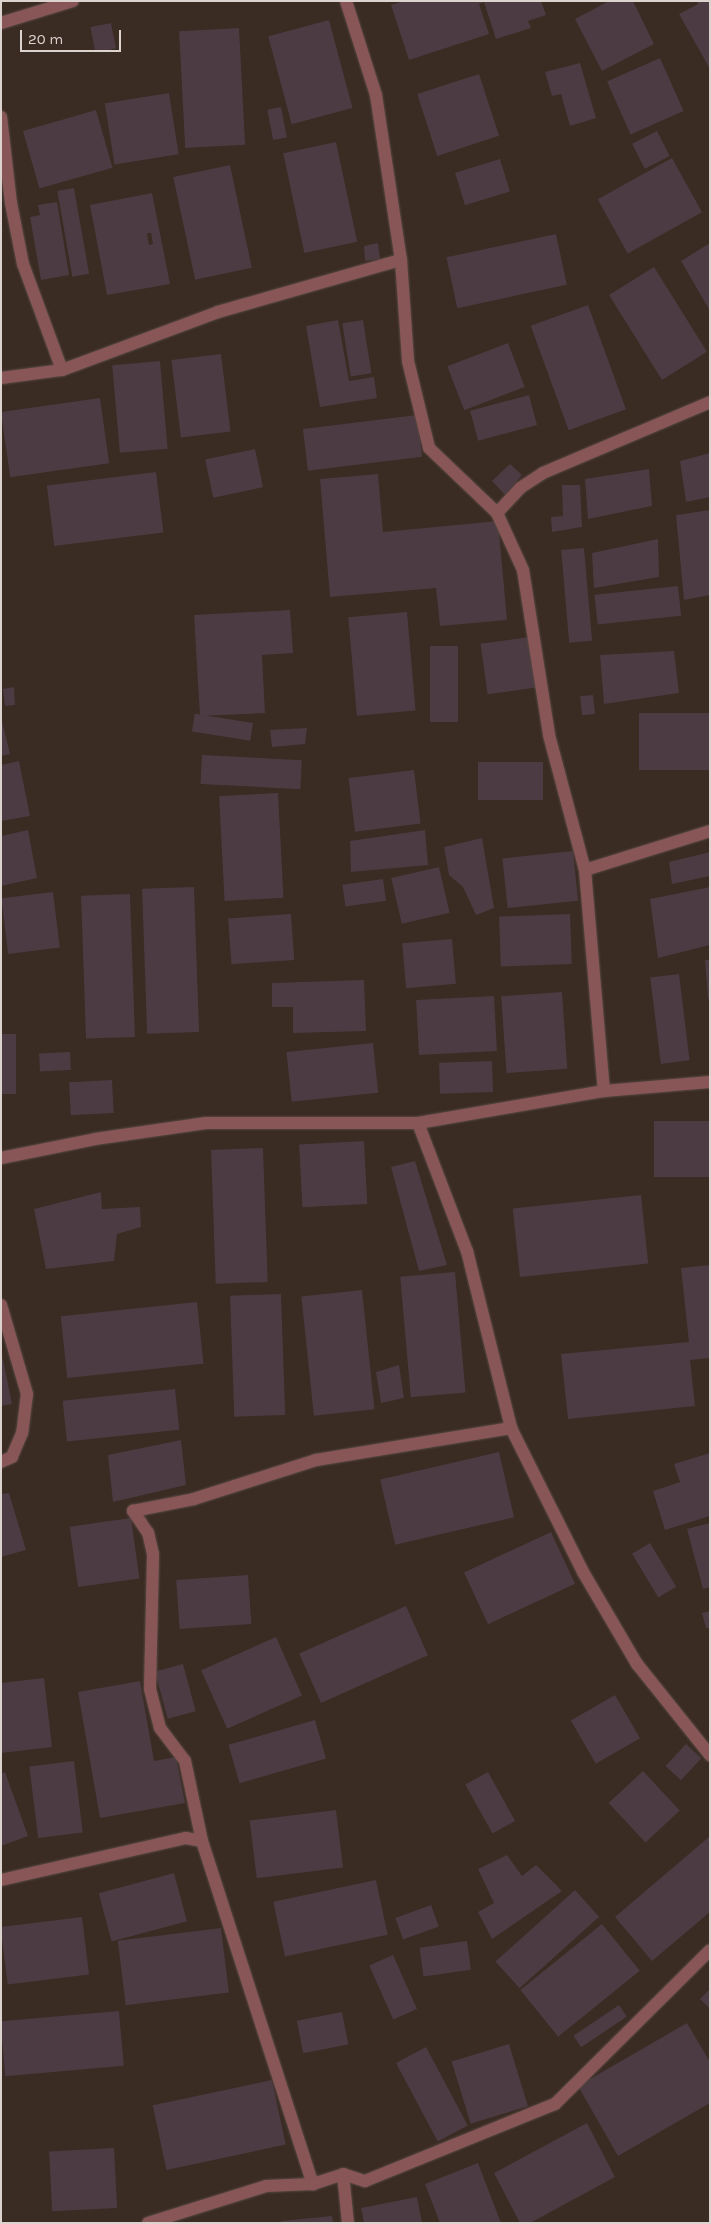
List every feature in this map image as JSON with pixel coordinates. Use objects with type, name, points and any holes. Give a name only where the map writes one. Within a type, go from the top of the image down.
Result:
[{"type":"street","points":[[1,23],[73,1]]},
{"type":"street","points":[[346,1],[376,95],[400,260],[408,361],[429,448],[497,513],[523,570],[549,735],[585,870],[604,1091]]},
{"type":"street","points":[[1,117],[11,203],[23,264],[62,370]]},
{"type":"street","points":[[1,378],[62,370],[218,312],[400,260]]},
{"type":"street","points":[[497,513],[520,488],[543,473],[710,402]]},
{"type":"street","points":[[585,870],[710,831]]},
{"type":"street","points":[[1,1158],[95,1139],[206,1123],[418,1123],[604,1091],[710,1082]]},
{"type":"street","points":[[418,1123],[467,1251],[511,1428],[583,1572],[637,1664],[710,1755]]},
{"type":"street","points":[[1,1304],[27,1394],[22,1433],[12,1458],[1,1462]]},
{"type":"street","points":[[313,2184],[202,1842],[184,1761],[160,1728],[150,1689],[153,1554],[148,1533],[133,1511],[194,1499],[316,1460],[511,1428]]},
{"type":"street","points":[[1,1880],[186,1838],[202,1842]]},
{"type":"street","points":[[148,2223],[266,2186],[313,2184],[344,2174],[365,2181],[555,2104],[710,1950]]},
{"type":"street","points":[[344,2174],[348,2223]]},
{"type":"building","points":[[403,1],[541,1],[546,15],[528,21],[531,28],[496,39],[484,2],[479,4],[489,34],[409,60],[391,5]]},
{"type":"building","points":[[609,1],[633,1],[654,44],[602,71],[575,19]]},
{"type":"building","points":[[697,1],[710,1],[710,69],[679,14],[698,4]]},
{"type":"building","points":[[329,20],[353,108],[292,124],[268,36]]},
{"type":"building","points":[[111,23],[116,49],[95,53],[90,27]]},
{"type":"building","points":[[239,28],[245,145],[185,148],[179,31]]},
{"type":"building","points":[[660,58],[684,111],[631,135],[607,82]]},
{"type":"building","points":[[580,63],[596,118],[570,126],[561,94],[552,96],[545,72]]},
{"type":"building","points":[[479,74],[499,136],[437,156],[417,94]]},
{"type":"building","points":[[169,93],[179,154],[114,164],[105,103]]},
{"type":"building","points":[[281,107],[287,137],[273,140],[267,110]]},
{"type":"building","points":[[96,110],[113,168],[39,189],[23,131]]},
{"type":"building","points":[[657,131],[670,156],[645,169],[632,144]]},
{"type":"building","points":[[336,142],[357,242],[304,253],[283,153]]},
{"type":"building","points":[[672,158],[702,212],[628,253],[598,199]]},
{"type":"building","points":[[500,159],[510,192],[465,205],[455,173]]},
{"type":"building","points":[[230,165],[252,268],[195,280],[173,177]]},
{"type":"building","points":[[74,188],[89,274],[72,277],[57,191]]},
{"type":"building","points":[[152,193],[170,284],[107,295],[90,205]],"holes":[[[147,233],[151,233],[153,244],[149,245]]]},
{"type":"building","points":[[57,202],[69,275],[41,280],[30,217],[40,215],[38,205]]},
{"type":"building","points":[[556,234],[567,285],[457,308],[446,257]]},
{"type":"building","points":[[378,243],[380,259],[365,261],[364,246]]},
{"type":"building","points":[[710,243],[710,311],[681,261]]},
{"type":"building","points":[[654,267],[707,352],[662,380],[609,295]]},
{"type":"building","points":[[588,305],[626,409],[569,430],[531,326]]},
{"type":"building","points":[[338,320],[349,381],[374,377],[377,398],[320,407],[306,326]]},
{"type":"building","points":[[363,320],[371,373],[351,377],[342,323]]},
{"type":"building","points":[[508,343],[525,387],[464,410],[447,366]]},
{"type":"building","points":[[221,354],[231,431],[181,438],[171,360]]},
{"type":"building","points":[[160,361],[168,449],[120,453],[112,365]]},
{"type":"building","points":[[529,395],[537,425],[478,441],[470,411]]},
{"type":"building","points":[[100,398],[109,463],[10,477],[1,412]]},
{"type":"building","points":[[417,415],[422,457],[308,471],[303,429]]},
{"type":"building","points":[[255,449],[263,487],[213,498],[205,460]]},
{"type":"building","points":[[710,453],[710,497],[686,502],[680,461]]},
{"type":"building","points":[[510,464],[522,475],[505,495],[492,481]]},
{"type":"building","points":[[649,469],[652,506],[588,519],[585,479]]},
{"type":"building","points":[[156,472],[163,533],[54,546],[47,485]]},
{"type":"building","points":[[378,474],[383,532],[498,521],[507,620],[440,626],[436,588],[330,597],[320,479]]},
{"type":"building","points":[[562,485],[580,485],[582,527],[552,532],[551,517],[563,516]]},
{"type":"building","points":[[710,510],[710,595],[684,600],[676,515]]},
{"type":"building","points":[[658,539],[659,577],[594,588],[592,553]]},
{"type":"building","points":[[584,548],[592,641],[569,643],[561,550]]},
{"type":"building","points":[[678,586],[681,616],[598,625],[594,595]]},
{"type":"building","points":[[290,610],[293,653],[262,655],[265,713],[200,716],[194,615]]},
{"type":"building","points":[[407,612],[416,711],[357,716],[348,617]]},
{"type":"building","points":[[529,637],[536,688],[488,694],[480,644]]},
{"type":"building","points":[[430,646],[458,646],[458,722],[430,722]]},
{"type":"building","points":[[674,651],[679,693],[604,704],[600,655]]},
{"type":"building","points":[[14,687],[15,705],[5,706],[3,689]]},
{"type":"building","points":[[593,695],[595,714],[582,715],[580,696]]},
{"type":"building","points":[[639,713],[710,713],[710,770],[639,770]]},
{"type":"building","points":[[195,714],[253,723],[250,741],[192,732]]},
{"type":"building","points":[[1,717],[10,754],[1,756]]},
{"type":"building","points":[[307,728],[305,744],[272,747],[270,730]]},
{"type":"building","points":[[202,755],[302,760],[300,789],[200,784]]},
{"type":"building","points":[[19,761],[30,816],[1,821],[1,765]]},
{"type":"building","points":[[478,762],[543,762],[543,800],[478,800]]},
{"type":"building","points":[[414,770],[421,824],[355,832],[348,778]]},
{"type":"building","points":[[278,793],[283,898],[225,901],[219,796]]},
{"type":"building","points":[[28,830],[37,878],[1,886],[1,836]]},
{"type":"building","points":[[425,830],[428,865],[351,872],[350,841]]},
{"type":"building","points":[[482,838],[494,908],[476,915],[463,887],[449,875],[444,847]]},
{"type":"building","points":[[573,851],[578,901],[508,908],[502,858]]},
{"type":"building","points":[[710,852],[710,876],[672,884],[669,862]]},
{"type":"building","points":[[439,867],[450,913],[402,924],[391,878]]},
{"type":"building","points":[[383,879],[386,901],[345,906],[342,885]]},
{"type":"building","points":[[194,887],[199,1032],[147,1034],[142,889]]},
{"type":"building","points":[[710,887],[710,945],[658,958],[650,899]]},
{"type":"building","points":[[53,892],[60,948],[8,954],[1,898]]},
{"type":"building","points":[[130,894],[135,1037],[86,1039],[81,896]]},
{"type":"building","points":[[291,914],[294,960],[231,964],[228,918]]},
{"type":"building","points":[[570,914],[572,964],[501,966],[499,916]]},
{"type":"building","points":[[452,939],[456,984],[406,988],[402,943]]},
{"type":"building","points":[[705,960],[710,960],[710,999],[708,999]]},
{"type":"building","points":[[679,974],[690,1060],[661,1064],[650,978]]},
{"type":"building","points":[[364,980],[366,1031],[293,1033],[293,1007],[272,1007],[272,983]]},
{"type":"building","points":[[562,992],[567,1069],[507,1073],[501,996]]},
{"type":"building","points":[[494,996],[497,1051],[419,1055],[416,1000]]},
{"type":"building","points":[[1,1034],[16,1034],[16,1094],[1,1094]]},
{"type":"building","points":[[373,1043],[378,1093],[292,1102],[286,1052]]},
{"type":"building","points":[[70,1052],[71,1070],[40,1072],[39,1054]]},
{"type":"building","points":[[492,1061],[493,1092],[440,1094],[439,1063]]},
{"type":"building","points":[[112,1080],[114,1113],[71,1115],[69,1082]]},
{"type":"building","points":[[654,1121],[710,1121],[710,1177],[654,1177]]},
{"type":"building","points":[[364,1141],[367,1204],[302,1207],[299,1144]]},
{"type":"building","points":[[263,1148],[268,1282],[216,1284],[211,1150]]},
{"type":"building","points":[[415,1161],[447,1265],[419,1271],[391,1167]]},
{"type":"building","points":[[101,1192],[102,1209],[140,1207],[141,1227],[117,1234],[114,1261],[46,1269],[34,1209]]},
{"type":"building","points":[[641,1195],[648,1264],[520,1277],[513,1208]]},
{"type":"building","points":[[710,1265],[710,1358],[690,1360],[695,1406],[568,1419],[561,1354],[689,1342],[681,1268]]},
{"type":"building","points":[[455,1272],[466,1393],[411,1397],[400,1277]]},
{"type":"building","points":[[362,1290],[375,1409],[314,1416],[301,1296]]},
{"type":"building","points":[[281,1294],[285,1415],[234,1417],[230,1296]]},
{"type":"building","points":[[197,1302],[203,1364],[67,1378],[61,1316]]},
{"type":"building","points":[[1,1350],[12,1404],[1,1406]]},
{"type":"building","points":[[399,1365],[404,1398],[381,1403],[376,1372]]},
{"type":"building","points":[[175,1389],[179,1430],[67,1442],[63,1401]]},
{"type":"building","points":[[181,1440],[186,1485],[113,1502],[108,1455]]},
{"type":"building","points":[[499,1452],[514,1517],[395,1545],[380,1479]]},
{"type":"building","points":[[710,1453],[710,1516],[665,1530],[653,1491],[680,1482],[674,1464]]},
{"type":"building","points":[[9,1493],[26,1550],[1,1557],[1,1494]]},
{"type":"building","points":[[131,1518],[139,1578],[78,1587],[70,1527]]},
{"type":"building","points":[[710,1523],[710,1587],[703,1589],[687,1529]]},
{"type":"building","points":[[551,1532],[575,1584],[488,1624],[464,1573]]},
{"type":"building","points":[[650,1543],[676,1587],[658,1598],[632,1554]]},
{"type":"building","points":[[248,1575],[251,1624],[180,1629],[176,1580]]},
{"type":"building","points":[[406,1606],[428,1655],[321,1703],[299,1654]]},
{"type":"building","points":[[710,1611],[710,1628],[706,1628],[702,1613]]},
{"type":"building","points":[[276,1637],[302,1695],[227,1729],[201,1670]]},
{"type":"building","points":[[183,1664],[196,1711],[168,1719],[155,1672]]},
{"type":"building","points":[[44,1678],[52,1747],[1,1753],[1,1683]]},
{"type":"building","points":[[140,1681],[154,1761],[176,1757],[185,1803],[100,1818],[78,1692]]},
{"type":"building","points":[[615,1695],[640,1738],[596,1764],[571,1720]]},
{"type":"building","points":[[315,1720],[326,1758],[240,1783],[228,1745]]},
{"type":"building","points":[[686,1744],[701,1758],[681,1780],[666,1766]]},
{"type":"building","points":[[74,1761],[83,1832],[38,1838],[29,1766]]},
{"type":"building","points":[[643,1771],[680,1810],[645,1843],[609,1803]]},
{"type":"building","points":[[5,1772],[28,1836],[1,1846],[1,1774]]},
{"type":"building","points":[[488,1772],[515,1821],[492,1834],[465,1785]]},
{"type":"building","points":[[336,1810],[343,1868],[257,1878],[250,1821]]},
{"type":"building","points":[[710,1836],[710,1912],[652,1961],[615,1917]]},
{"type":"building","points":[[507,1855],[522,1876],[536,1865],[562,1891],[492,1939],[478,1912],[494,1903],[478,1869]]},
{"type":"building","points":[[174,1873],[187,1921],[112,1941],[99,1893]]},
{"type":"building","points":[[376,1880],[388,1935],[285,1957],[273,1902]]},
{"type":"building","points":[[575,1890],[599,1917],[520,1988],[495,1962]]},
{"type":"building","points":[[431,1905],[439,1927],[403,1940],[395,1918]]},
{"type":"building","points":[[82,1917],[89,1975],[8,1985],[1,1927]]},
{"type":"building","points":[[602,1924],[640,1971],[558,2037],[520,1990]]},
{"type":"building","points":[[221,1928],[229,1993],[126,2005],[118,1941]]},
{"type":"building","points":[[467,1941],[471,1970],[424,1976],[419,1948]]},
{"type":"building","points":[[393,1955],[417,2009],[393,2019],[369,1966]]},
{"type":"building","points":[[710,1989],[710,2009],[700,1999]]},
{"type":"building","points":[[619,2005],[627,2017],[581,2047],[573,2036]]},
{"type":"building","points":[[119,2011],[124,2066],[5,2076],[1,2021]]},
{"type":"building","points":[[342,2012],[348,2044],[303,2053],[297,2021]]},
{"type":"building","points":[[687,2023],[710,2062],[710,2103],[618,2156],[578,2086]]},
{"type":"building","points":[[509,2044],[528,2106],[471,2124],[452,2062]]},
{"type":"building","points":[[426,2047],[468,2126],[438,2142],[396,2063]]},
{"type":"building","points":[[272,2080],[286,2145],[166,2170],[153,2105]]},
{"type":"building","points":[[587,2123],[615,2177],[530,2223],[520,2223],[494,2173]]},
{"type":"building","points":[[114,2148],[117,2208],[52,2211],[49,2151]]},
{"type":"building","points":[[478,2163],[501,2223],[440,2223],[425,2184]]},
{"type":"building","points":[[417,2197],[422,2223],[364,2223],[361,2208]]},
{"type":"building","points":[[332,2216],[333,2223],[281,2223],[281,2221]]}]
